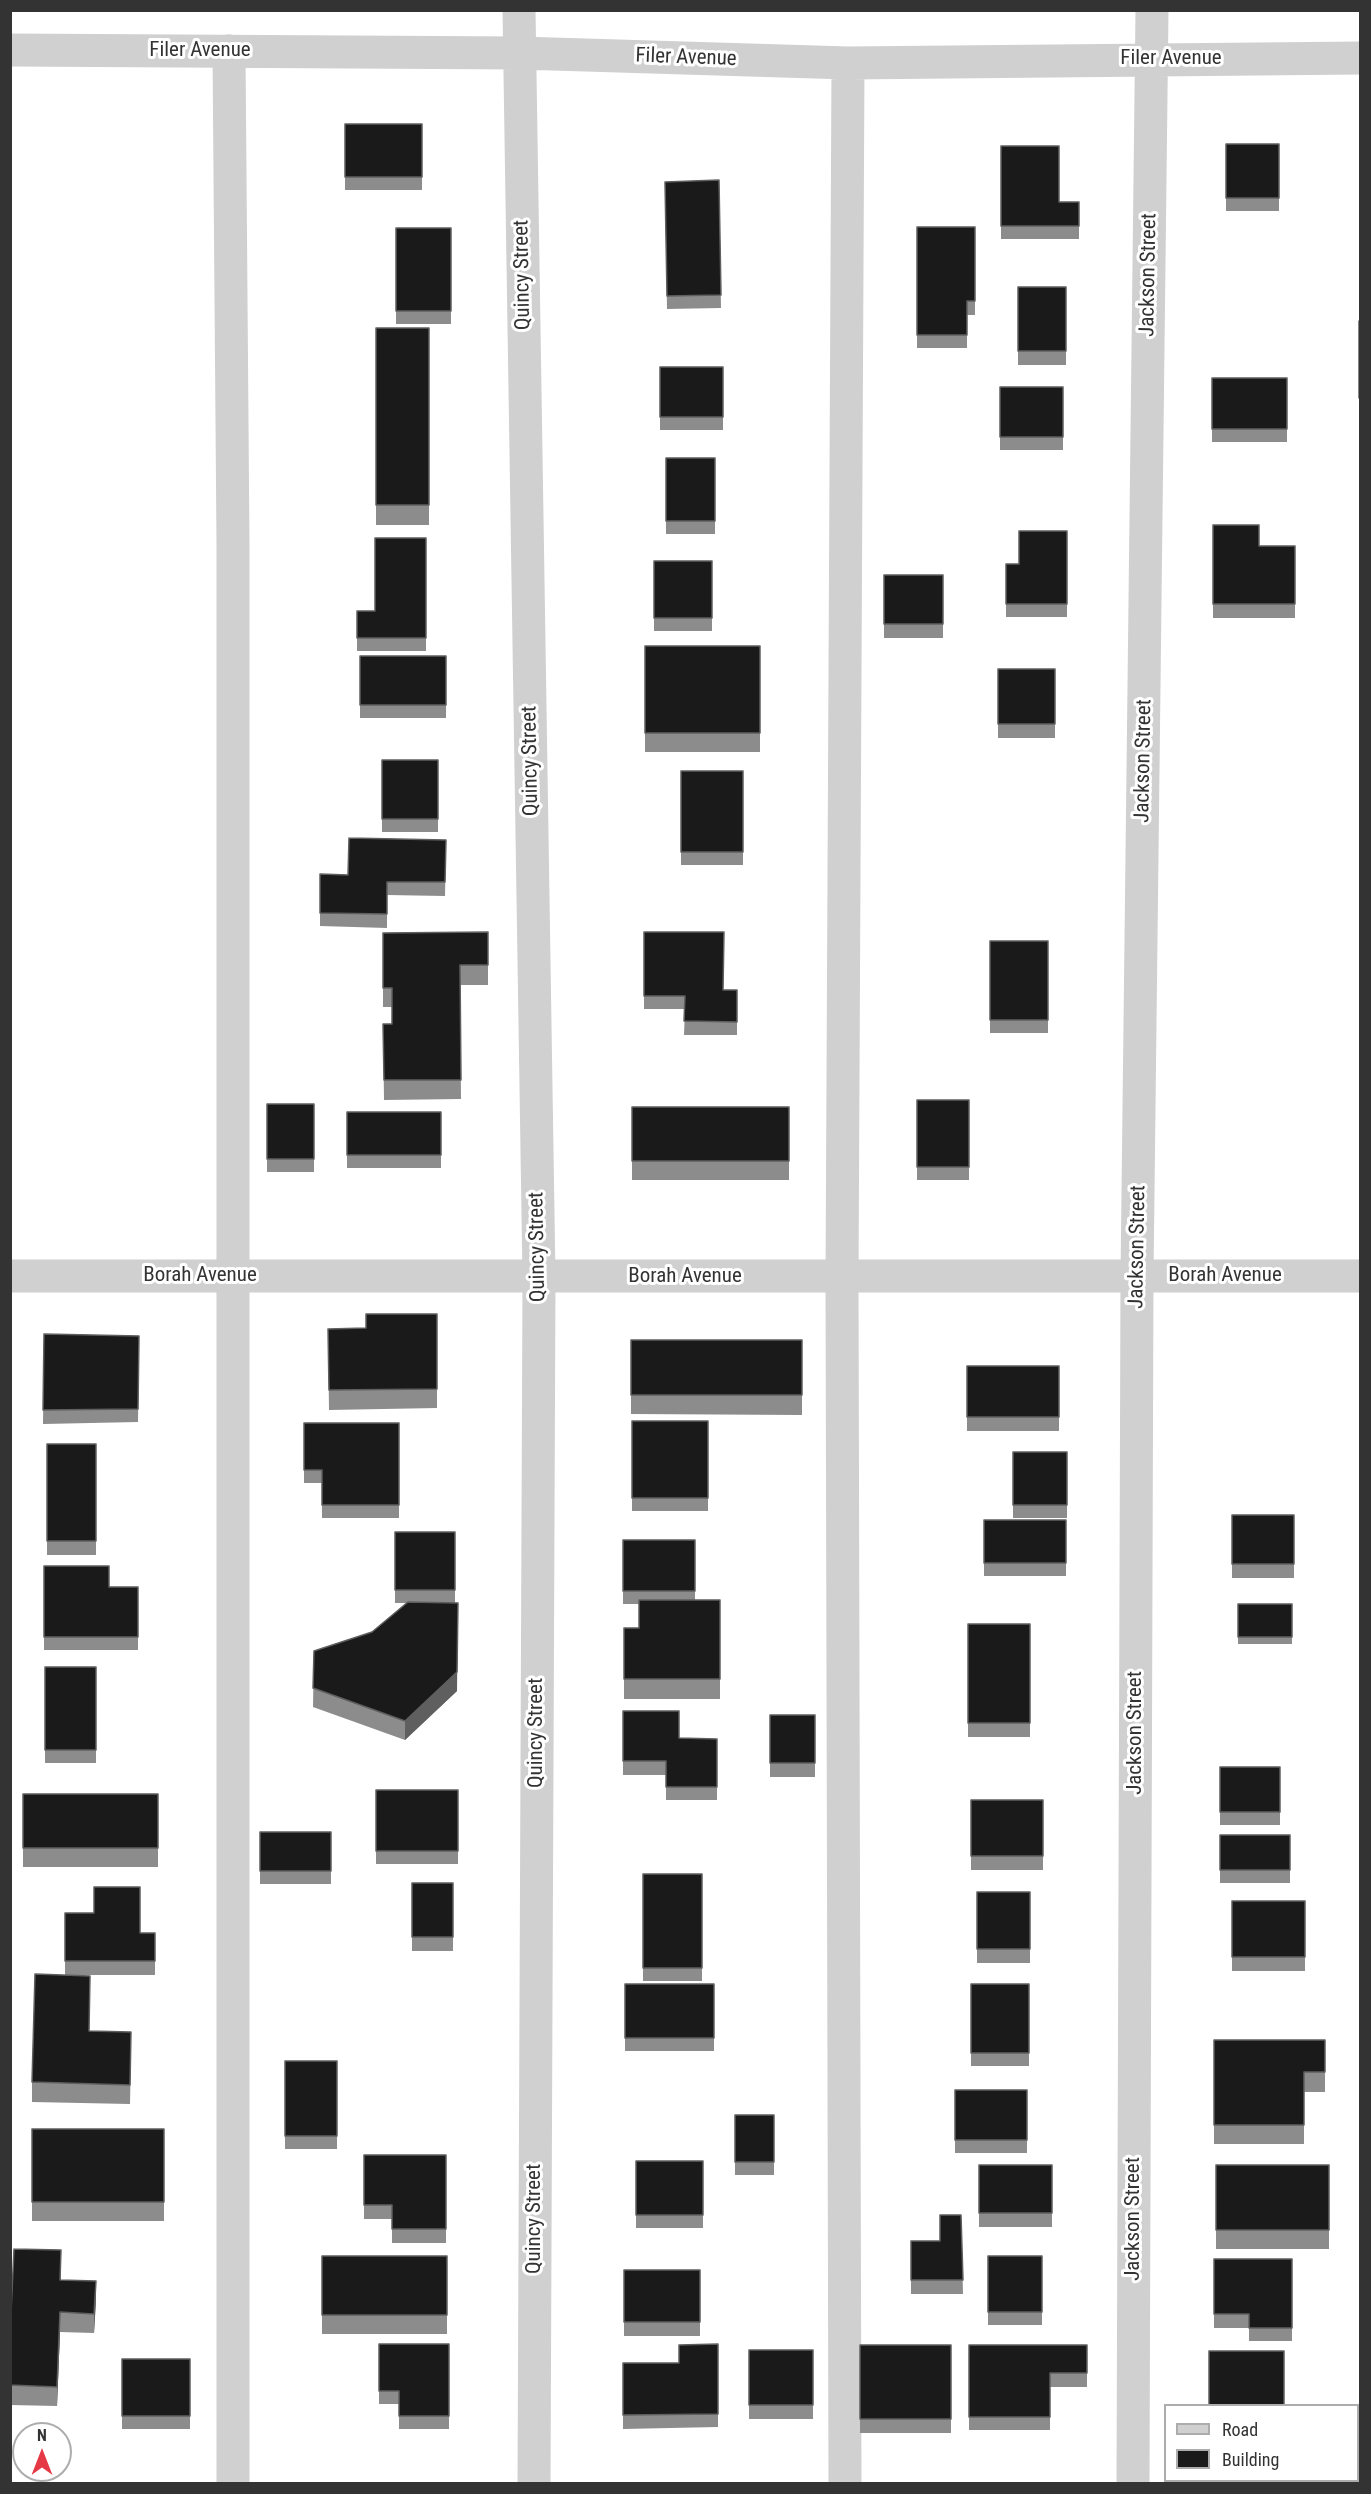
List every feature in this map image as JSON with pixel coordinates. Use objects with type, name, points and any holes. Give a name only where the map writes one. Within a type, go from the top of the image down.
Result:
[{"type":"street","name":"Quincy Street","points":[[519,10],[539,1277],[534,2484]]},
{"type":"street","name":"Jackson Street","points":[[1133,2484],[1137,1276],[1152,10]]},
{"type":"street","name":"Filer Avenue","points":[[10,50],[520,53],[848,63],[1360,58]]},
{"type":"street","points":[[229,51],[233,533],[233,2484]]},
{"type":"street","points":[[845,2484],[842,1277],[848,63]]},
{"type":"street","name":"Borah Avenue","points":[[10,1276],[1360,1276]]},
{"type":"building","points":[[345,124],[422,124],[422,177],[345,177]]},
{"type":"building","points":[[1226,144],[1279,144],[1279,198],[1226,198]]},
{"type":"building","points":[[1001,146],[1059,146],[1059,202],[1079,202],[1079,226],[1001,226]]},
{"type":"building","points":[[719,180],[721,295],[667,296],[665,182]]},
{"type":"building","points":[[917,227],[975,227],[975,301],[967,301],[967,335],[917,335]]},
{"type":"building","points":[[396,228],[451,228],[451,311],[396,311]]},
{"type":"building","points":[[1018,287],[1066,287],[1066,351],[1018,351]]},
{"type":"building","points":[[1360,321],[1360,398],[1359,398]]},
{"type":"building","points":[[376,328],[429,328],[429,505],[376,505]]},
{"type":"building","points":[[660,367],[723,367],[723,417],[660,417]]},
{"type":"building","points":[[1212,378],[1287,378],[1287,429],[1212,429]]},
{"type":"building","points":[[1000,387],[1063,387],[1063,437],[1000,437]]},
{"type":"building","points":[[666,458],[715,458],[715,521],[666,521]]},
{"type":"building","points":[[1213,525],[1259,525],[1259,546],[1295,546],[1295,604],[1213,604]]},
{"type":"building","points":[[1019,531],[1067,531],[1067,604],[1006,604],[1006,564],[1019,564]]},
{"type":"building","points":[[375,538],[426,538],[426,638],[357,638],[357,611],[375,611]]},
{"type":"building","points":[[654,561],[712,561],[712,618],[654,618]]},
{"type":"building","points":[[884,575],[943,575],[943,624],[884,624]]},
{"type":"building","points":[[645,646],[760,646],[760,733],[645,733]]},
{"type":"building","points":[[360,656],[446,656],[446,705],[360,705]]},
{"type":"building","points":[[998,669],[1055,669],[1055,724],[998,724]]},
{"type":"building","points":[[382,760],[438,760],[438,819],[382,819]]},
{"type":"building","points":[[681,771],[743,771],[743,852],[681,852]]},
{"type":"building","points":[[349,838],[446,840],[445,882],[387,882],[387,914],[320,913],[320,874],[348,875]]},
{"type":"building","points":[[488,932],[488,965],[460,965],[461,1080],[384,1080],[383,1024],[392,1024],[392,988],[383,988],[383,933]]},
{"type":"building","points":[[644,932],[724,932],[723,990],[737,990],[737,1022],[684,1021],[685,996],[644,996]]},
{"type":"building","points":[[990,941],[1048,941],[1048,1020],[990,1020]]},
{"type":"building","points":[[917,1100],[969,1100],[969,1167],[917,1167]]},
{"type":"building","points":[[267,1104],[314,1104],[314,1159],[267,1159]]},
{"type":"building","points":[[632,1107],[789,1107],[789,1161],[632,1161]]},
{"type":"building","points":[[347,1112],[441,1112],[441,1155],[347,1155]]},
{"type":"building","points":[[366,1314],[437,1314],[437,1389],[329,1390],[328,1329],[366,1328]]},
{"type":"building","points":[[44,1334],[139,1336],[138,1409],[43,1410]]},
{"type":"building","points":[[631,1340],[802,1340],[802,1395],[631,1395]]},
{"type":"building","points":[[967,1366],[1059,1366],[1059,1417],[967,1417]]},
{"type":"building","points":[[632,1421],[708,1421],[708,1498],[632,1498]]},
{"type":"building","points":[[304,1423],[399,1423],[399,1505],[322,1505],[322,1470],[304,1470]]},
{"type":"building","points":[[47,1444],[96,1444],[96,1541],[47,1541]]},
{"type":"building","points":[[1013,1452],[1067,1452],[1067,1505],[1013,1505]]},
{"type":"building","points":[[1232,1515],[1294,1515],[1294,1564],[1232,1564]]},
{"type":"building","points":[[984,1520],[1066,1520],[1066,1563],[984,1563]]},
{"type":"building","points":[[395,1532],[455,1532],[455,1590],[395,1590]]},
{"type":"building","points":[[623,1540],[695,1540],[695,1591],[623,1591]]},
{"type":"building","points":[[44,1566],[109,1566],[109,1587],[138,1587],[138,1637],[44,1637]]},
{"type":"building","points":[[639,1600],[720,1600],[720,1679],[624,1679],[624,1628],[639,1628]]},
{"type":"building","points":[[408,1602],[458,1603],[457,1672],[405,1721],[313,1688],[314,1651],[372,1632]]},
{"type":"building","points":[[1238,1604],[1292,1604],[1292,1637],[1238,1637]]},
{"type":"building","points":[[968,1624],[1030,1624],[1030,1723],[968,1723]]},
{"type":"building","points":[[45,1667],[96,1667],[96,1750],[45,1750]]},
{"type":"building","points":[[623,1711],[679,1711],[679,1738],[717,1739],[717,1787],[666,1787],[666,1761],[623,1761]]},
{"type":"building","points":[[770,1715],[815,1715],[815,1763],[770,1763]]},
{"type":"building","points":[[1220,1767],[1280,1767],[1280,1812],[1220,1812]]},
{"type":"building","points":[[376,1790],[458,1790],[458,1851],[376,1851]]},
{"type":"building","points":[[23,1794],[158,1794],[158,1848],[23,1848]]},
{"type":"building","points":[[971,1800],[1043,1800],[1043,1856],[971,1856]]},
{"type":"building","points":[[260,1832],[331,1832],[331,1871],[260,1871]]},
{"type":"building","points":[[1220,1835],[1290,1835],[1290,1870],[1220,1870]]},
{"type":"building","points":[[643,1874],[702,1874],[702,1968],[643,1968]]},
{"type":"building","points":[[412,1883],[453,1883],[453,1937],[412,1937]]},
{"type":"building","points":[[94,1887],[140,1887],[140,1933],[155,1933],[155,1961],[65,1961],[65,1913],[94,1913]]},
{"type":"building","points":[[977,1892],[1030,1892],[1030,1949],[977,1949]]},
{"type":"building","points":[[1232,1901],[1305,1901],[1305,1957],[1232,1957]]},
{"type":"building","points":[[35,1974],[90,1976],[89,2031],[131,2032],[130,2085],[32,2082]]},
{"type":"building","points":[[625,1984],[714,1984],[714,2038],[625,2038]]},
{"type":"building","points":[[971,1984],[1029,1984],[1029,2053],[971,2053]]},
{"type":"building","points":[[1214,2040],[1325,2040],[1325,2072],[1304,2072],[1304,2125],[1214,2125]]},
{"type":"building","points":[[285,2061],[337,2061],[337,2136],[285,2136]]},
{"type":"building","points":[[955,2090],[1027,2090],[1027,2140],[955,2140]]},
{"type":"building","points":[[735,2115],[774,2115],[774,2162],[735,2162]]},
{"type":"building","points":[[32,2129],[164,2129],[164,2202],[32,2202]]},
{"type":"building","points":[[364,2155],[446,2155],[446,2229],[392,2229],[392,2205],[364,2205]]},
{"type":"building","points":[[636,2161],[703,2161],[703,2215],[636,2215]]},
{"type":"building","points":[[979,2165],[1052,2165],[1052,2213],[979,2213]]},
{"type":"building","points":[[1216,2165],[1329,2165],[1329,2230],[1216,2230]]},
{"type":"building","points":[[940,2215],[961,2215],[963,2280],[911,2280],[911,2241],[940,2241]]},
{"type":"building","points":[[14,2249],[61,2250],[60,2280],[96,2281],[94,2314],[60,2312],[57,2387],[10,2385]]},
{"type":"building","points":[[322,2256],[447,2256],[447,2315],[322,2315]]},
{"type":"building","points":[[988,2256],[1042,2256],[1042,2312],[988,2312]]},
{"type":"building","points":[[1214,2259],[1292,2259],[1292,2328],[1249,2328],[1249,2314],[1214,2314]]},
{"type":"building","points":[[624,2270],[700,2270],[700,2322],[624,2322]]},
{"type":"building","points":[[379,2344],[449,2344],[449,2416],[399,2416],[399,2391],[379,2391]]},
{"type":"building","points":[[718,2344],[718,2414],[623,2415],[623,2363],[679,2363],[679,2345]]},
{"type":"building","points":[[860,2345],[951,2345],[951,2419],[860,2419]]},
{"type":"building","points":[[969,2345],[1087,2345],[1087,2373],[1050,2373],[1050,2417],[969,2417]]},
{"type":"building","points":[[749,2350],[813,2350],[813,2405],[749,2405]]},
{"type":"building","points":[[1209,2351],[1284,2351],[1284,2404],[1209,2404]]},
{"type":"building","points":[[122,2359],[190,2359],[190,2416],[122,2416]]}]
